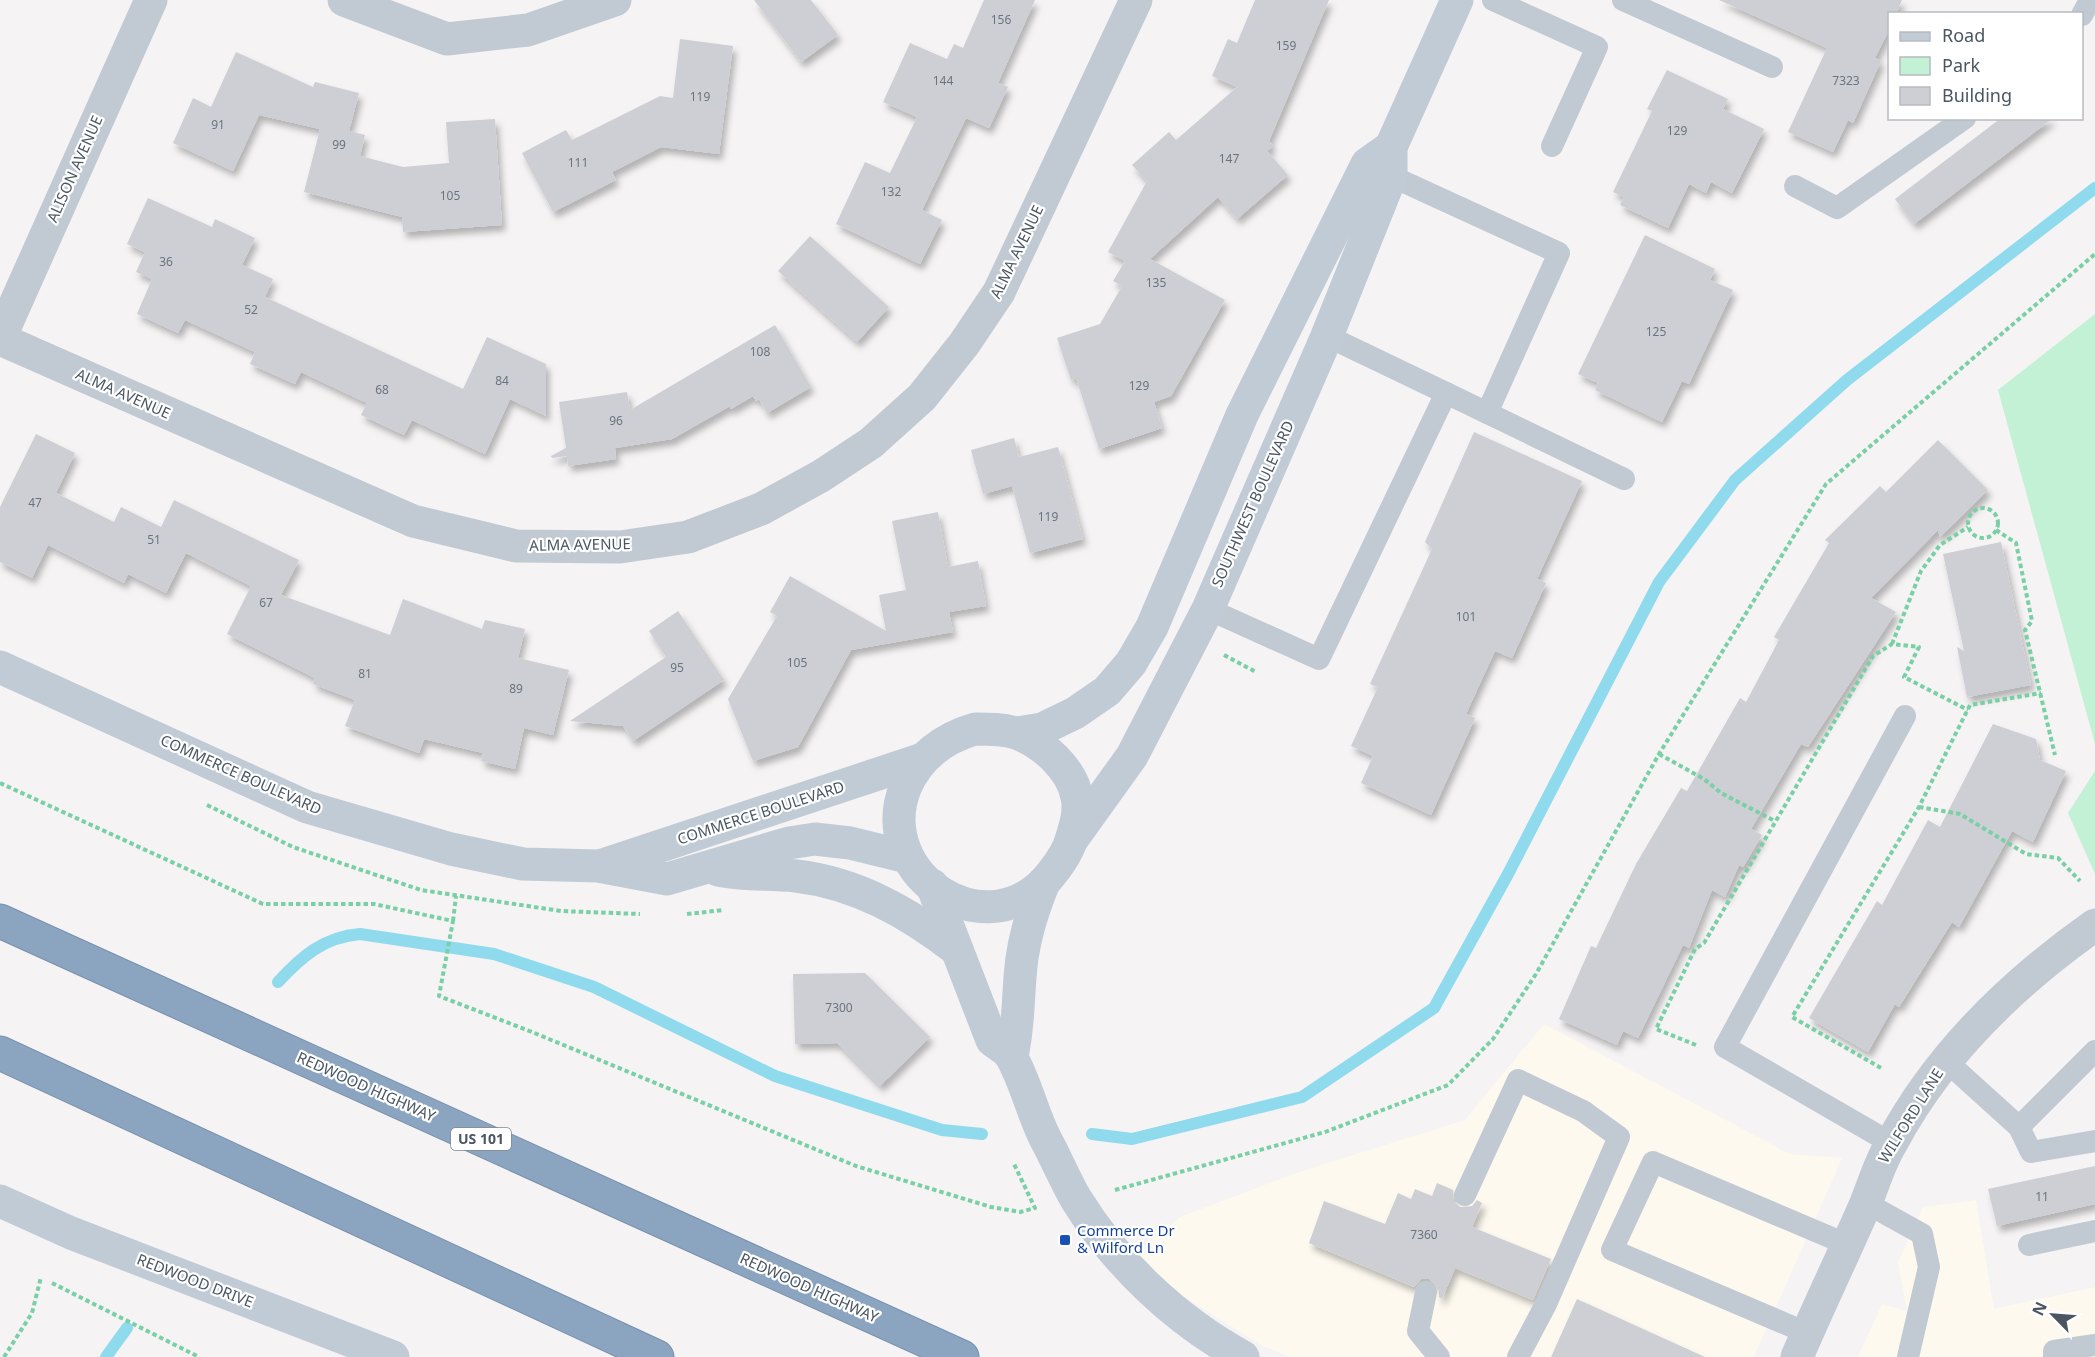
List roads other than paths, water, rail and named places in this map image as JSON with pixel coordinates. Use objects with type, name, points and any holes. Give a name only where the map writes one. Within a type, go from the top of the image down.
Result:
[{"type":"highway","name":"REDWOOD HIGHWAY","points":[[0,921],[962,1357]]},
{"type":"highway","points":[[0,1053],[657,1357]]},
{"type":"street","name":"ALISON AVENUE","points":[[0,339],[151,0]]},
{"type":"street","points":[[344,0],[447,39],[528,30],[615,0]]},
{"type":"street","name":"ALMA AVENUE","points":[[0,339],[413,521],[516,546],[620,547],[688,537],[761,509],[821,476],[871,443],[922,397],[964,344],[999,292],[1136,0]]},
{"type":"street","name":"SOUTHWEST BOULEVARD","points":[[1071,841],[1132,756],[1208,609],[1327,336],[1391,162],[1456,0]]},
{"type":"street","name":"SOUTHWEST BOULEVARD","points":[[1017,733],[1042,729],[1075,713],[1107,691],[1131,663],[1152,627],[1242,415],[1368,164],[1391,162]]},
{"type":"street","name":"COMMERCE BOULEVARD","points":[[0,667],[307,807],[451,849],[523,864],[598,866],[668,879],[789,843],[815,839],[850,843],[907,857]]},
{"type":"street","name":"COMMERCE BOULEVARD","points":[[1012,1056],[1018,1031],[1020,975],[1025,943],[1043,885],[1071,841],[1078,815],[1077,796],[1070,779],[1055,759],[1017,733],[975,729],[956,734],[940,744],[923,759],[909,779],[902,798],[898,824],[900,842],[907,857],[932,885],[963,903],[984,908],[1006,907],[1024,899],[1043,885]]},
{"type":"street","name":"COMMERCE BOULEVARD","points":[[598,866],[923,759]]},
{"type":"street","points":[[708,868],[742,876],[794,876],[831,883],[863,893],[925,925],[957,950]]},
{"type":"street","name":"COMMERCE BOULEVARD","points":[[932,885],[992,1040],[1012,1056],[1034,1115],[1082,1207],[1139,1278],[1179,1315],[1221,1345],[1244,1357]]},
{"type":"street","name":"WILFORD LANE","points":[[1802,1345],[1891,1143],[1946,1060],[1991,1012],[2050,957],[2095,925]]},
{"type":"street","name":"REDWOOD DRIVE","points":[[0,1201],[71,1233],[393,1357]]},
{"type":"lane","points":[[1493,0],[1597,47],[1552,146]]},
{"type":"lane","points":[[1623,0],[1772,67]]},
{"type":"lane","points":[[1795,186],[1837,208],[1962,120]]},
{"type":"lane","points":[[1391,162],[1559,253],[1486,413]]},
{"type":"lane","points":[[1327,336],[1624,479]]},
{"type":"lane","points":[[1208,609],[1319,659],[1446,393]]},
{"type":"lane","points":[[1891,1143],[1725,1047],[1905,716]]},
{"type":"lane","points":[[2019,1127],[2095,1051]]},
{"type":"lane","points":[[1946,1060],[2019,1127],[2031,1152],[2095,1141]]},
{"type":"lane","points":[[1465,1195],[1518,1080],[1583,1112],[1619,1137],[1546,1304],[1518,1357]]},
{"type":"lane","points":[[1802,1345],[1611,1250],[1653,1162],[1846,1244]]},
{"type":"lane","points":[[1866,1203],[1922,1234],[1929,1267],[1908,1357]]},
{"type":"lane","points":[[2030,1245],[2095,1231]]},
{"type":"lane","points":[[1426,1292],[1418,1331],[1439,1357]]},
{"type":"lane","points":[[2055,1357],[2054,1351],[2095,1345]]},
{"type":"waterway","points":[[1092,1134],[1132,1139],[1302,1097],[1434,1008],[1508,874],[1659,582],[1735,480],[1847,380],[2095,188]]},
{"type":"waterway","points":[[278,982],[314,949],[335,939],[360,934],[494,954],[594,987],[775,1076],[942,1130],[982,1134]]},
{"type":"waterway","points":[[106,1357],[127,1328]]},
{"type":"place","name":"Commerce Dr & Wilford Ln","points":[[1065,1240]]}]
